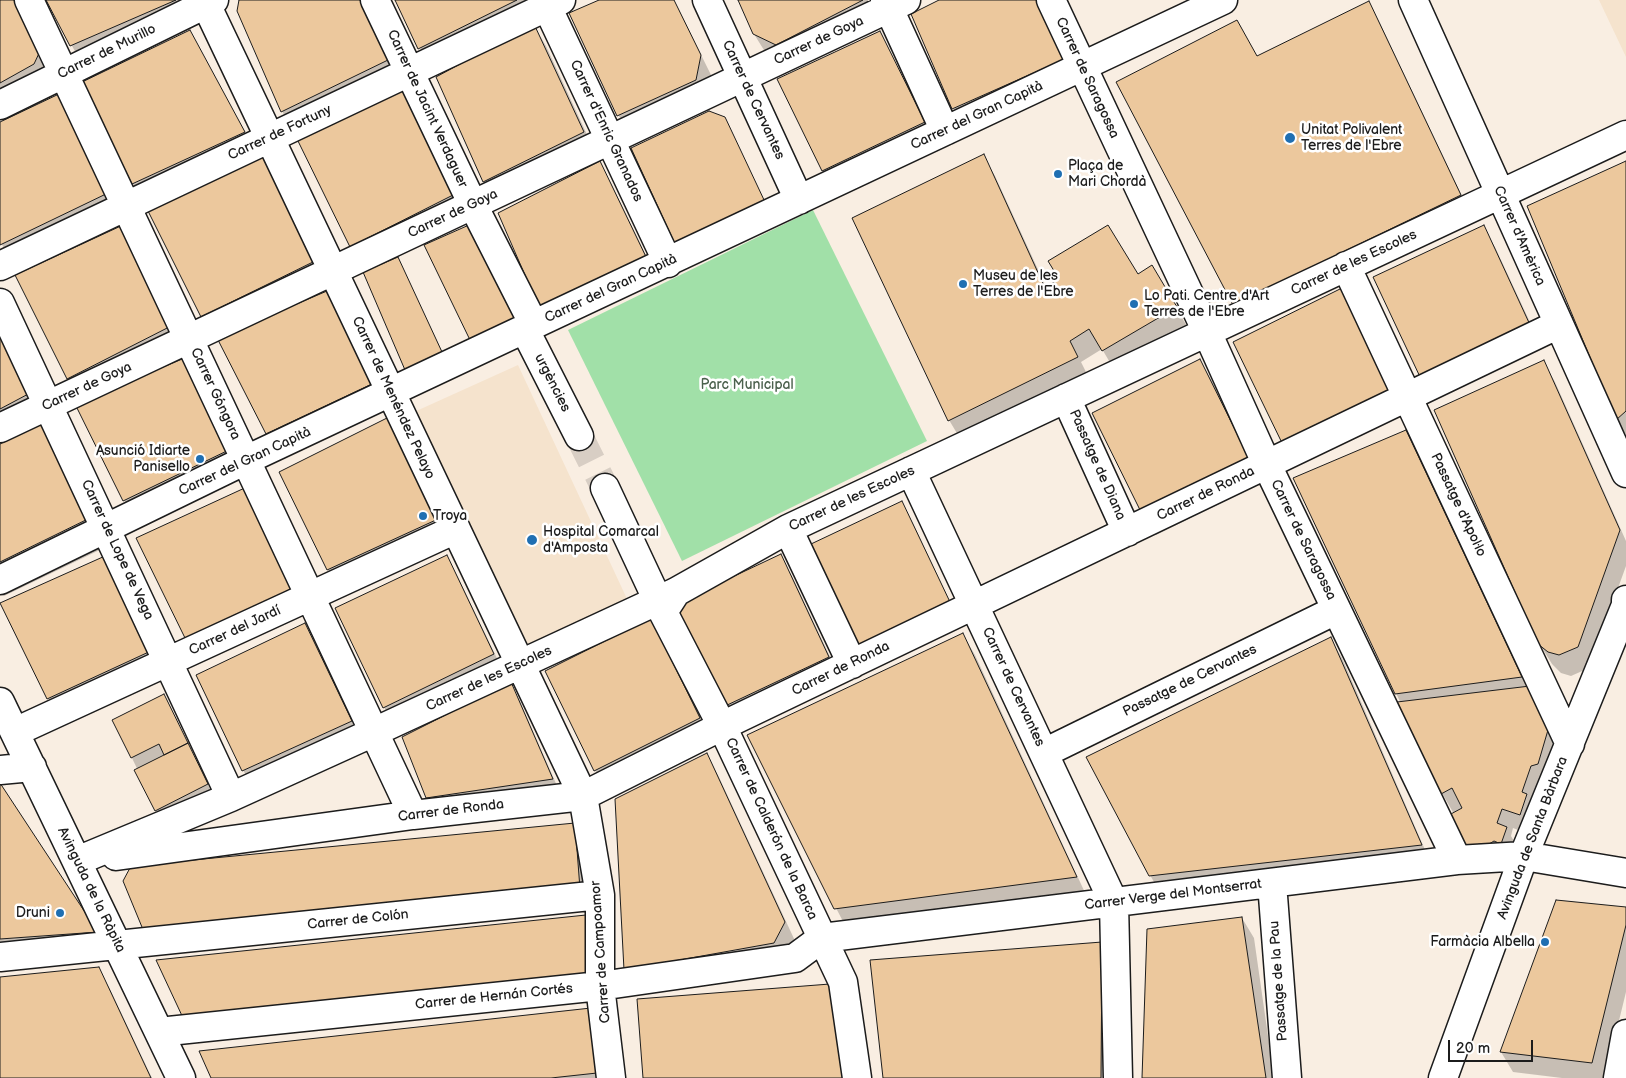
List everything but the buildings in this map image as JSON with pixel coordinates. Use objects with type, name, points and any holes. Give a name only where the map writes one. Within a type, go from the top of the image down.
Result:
[{"type":"street","name":"Carrer Góngora","points":[[30,0],[413,815]]},
{"type":"street","name":"Carrer de Jacint Verdaguer","points":[[375,0],[529,328]]},
{"type":"street","name":"Carrer de Cervantes","points":[[707,0],[799,200]]},
{"type":"street","name":"Carrer de Saragossa","points":[[1051,0],[1207,332],[1267,465],[1457,860]]},
{"type":"street","name":"Carrer del Gran Capità","points":[[0,580],[246,460],[668,263],[1223,0]]},
{"type":"street","name":"Carrer d'Amèrica","points":[[1412,0],[1559,324],[1617,430],[1626,473]]},
{"type":"street","name":"Carrer de Murillo","points":[[0,105],[208,1]]},
{"type":"street","name":"Carrer de Menéndez Pelayo","points":[[208,1],[270,138],[582,796]]},
{"type":"street","name":"Carrer de Fortuny","points":[[0,266],[409,72],[551,2]]},
{"type":"street","name":"Carrer d'Enric Granados","points":[[551,2],[610,140],[668,263]]},
{"type":"street","name":"Carrer de Goya","points":[[0,428],[610,140],[893,3]]},
{"type":"street","points":[[893,3],[944,131]]},
{"type":"street","name":"Carrer de les Escoles","points":[[77,861],[231,797],[666,596],[788,529],[1626,136]]},
{"type":"street","name":"Passatge d'Apol·lo","points":[[1346,266],[1570,744]]},
{"type":"street","name":"Carrer de Lope de Vega","points":[[0,303],[107,528],[231,797]]},
{"type":"street","name":"Carrer de Ronda","points":[[77,861],[413,815],[582,796],[722,726],[1559,324]]},
{"type":"street","name":"urgències","points":[[529,328],[579,436]]},
{"type":"street","name":"Passatge de Diana","points":[[1066,398],[1127,532]]},
{"type":"street","name":"Carrer de Cervantes","points":[[912,471],[1114,902]]},
{"type":"street","points":[[605,488],[666,596]]},
{"type":"street","name":"Carrer del Jardí","points":[[15,732],[456,529]]},
{"type":"street","points":[[788,529],[852,664]]},
{"type":"street","name":"Carrer de Calderón de la Barca","points":[[666,596],[663,612],[722,726],[843,982],[857,1078]]},
{"type":"street","name":"Avinguda de Santa Bàrbara","points":[[1443,1078],[1524,856],[1626,606],[1626,600]]},
{"type":"street","name":"Passatge de Cervantes","points":[[1044,752],[1336,610]]},
{"type":"street","name":"Avinguda de la Ràpita","points":[[0,702],[181,1078]]},
{"type":"street","points":[[0,770],[32,767]]},
{"type":"street","name":"Carrer de Campoamor","points":[[582,796],[600,895],[600,986],[611,1078]]},
{"type":"street","name":"Carrer Verge del Montserrat","points":[[822,938],[1457,860],[1524,856],[1626,873]]},
{"type":"street","name":"Passatge de la Pau","points":[[1272,883],[1286,1078]]},
{"type":"street","name":"Carrer de Colón","points":[[0,957],[600,895]]},
{"type":"street","points":[[1114,902],[1118,1078]]},
{"type":"street","name":"Carrer de Hernán Cortés","points":[[159,1032],[600,986],[795,958],[822,938]]},
{"type":"street","points":[[1618,1078],[1626,1034]]},
{"type":"shaded area","points":[[1599,0],[1626,0],[1626,57]]},
{"type":"shaded area","name":"Hospital Comarcal d'Amposta","points":[[518,365],[628,601],[518,653],[403,417]]},
{"type":"green space","name":"Parc Municipal","points":[[813,210],[927,441],[682,561],[568,330]]},
{"type":"tunnel","points":[[579,436],[605,488]]},
{"type":"place","name":"Unitat Polivalent Terres de l'Ebre","points":[[1290,138]]},
{"type":"place","name":"Plaça de Mari Chordà","points":[[1058,174]]},
{"type":"place","name":"Museu de les Terres de l'Ebre","points":[[963,284]]},
{"type":"place","name":"Lo Pati. Centre d'Art Terres de l'Ebre","points":[[1134,304]]},
{"type":"place","name":"Asunció Idiarte Panisello","points":[[200,459]]},
{"type":"place","name":"Troya","points":[[423,516]]},
{"type":"place","name":"Hospital Comarcal d'Amposta","points":[[532,540]]},
{"type":"place","name":"Druni","points":[[60,913]]},
{"type":"place","name":"Farmàcia Albella","points":[[1545,942]]}]
